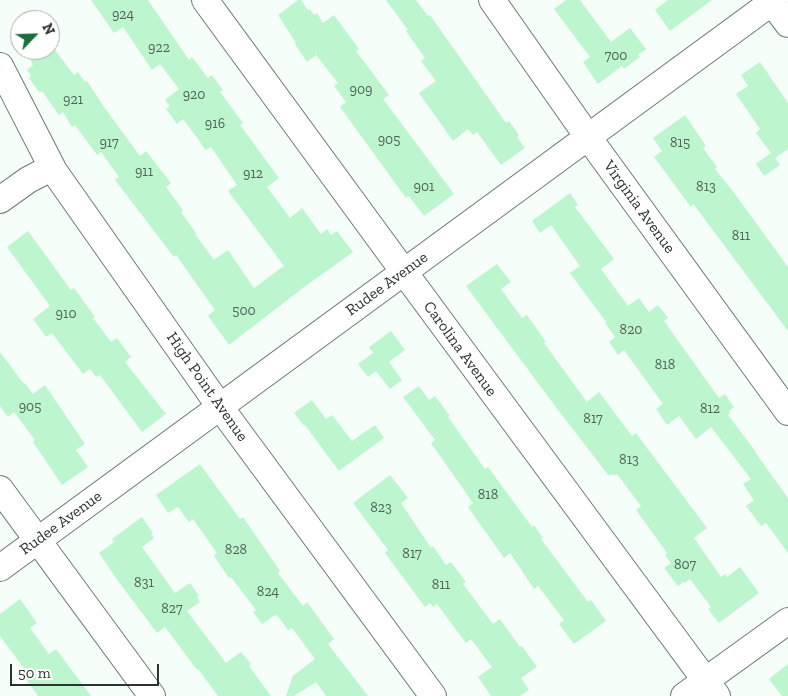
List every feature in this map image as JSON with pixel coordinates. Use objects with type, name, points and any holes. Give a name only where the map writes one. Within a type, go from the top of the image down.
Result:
[{"type":"street","name":"Carolina Avenue","points":[[205,0],[711,688]]},
{"type":"street","name":"Virginia Avenue","points":[[492,0],[588,137],[788,412]]},
{"type":"street","name":"Rudee Avenue","points":[[0,568],[772,1]]},
{"type":"street","points":[[772,1],[788,24]]},
{"type":"street","name":"High Point Avenue","points":[[0,66],[54,171],[220,407],[433,696]]},
{"type":"street","points":[[0,200],[28,180],[50,169],[54,171]]},
{"type":"street","points":[[0,489],[152,696]]},
{"type":"street","points":[[684,696],[711,688],[788,621]]},
{"type":"building","points":[[91,0],[148,0],[189,60],[192,57],[208,78],[212,75],[223,90],[220,92],[243,123],[240,125],[279,178],[267,187],[290,218],[302,208],[321,234],[327,229],[331,235],[337,231],[353,252],[229,345],[208,316],[215,310],[176,255],[174,257],[115,180],[119,177],[101,152],[97,155],[75,125],[72,127],[63,112],[59,115],[42,91],[40,93],[29,78],[31,76],[27,70],[33,65],[30,60],[60,60],[60,57],[74,75],[78,72],[85,82],[87,81],[140,156],[146,151],[171,183],[166,187],[183,210],[181,212],[195,234],[214,260],[228,250],[254,288],[284,266],[228,191],[237,185],[211,147],[206,150],[183,119],[177,124],[166,109],[170,106],[165,100],[179,89],[160,64],[152,70],[123,27],[114,33]]},
{"type":"building","points":[[298,0],[301,0],[314,15],[317,13],[323,23],[334,15],[359,49],[356,51],[389,95],[383,99],[454,194],[424,216],[409,196],[406,198],[340,107],[346,102],[334,86],[338,83],[316,55],[307,62],[278,15]]},
{"type":"building","points":[[386,0],[416,0],[428,16],[430,15],[506,123],[509,121],[525,148],[501,165],[477,132],[473,135],[468,129],[453,141],[419,93],[436,81],[421,61],[425,58],[406,31],[408,30]]},
{"type":"building","points":[[566,0],[580,0],[611,42],[630,28],[646,49],[638,55],[640,57],[624,69],[622,66],[598,84],[583,62],[590,57],[554,9]]},
{"type":"building","points":[[668,0],[712,0],[670,31],[655,10]]},
{"type":"building","points":[[760,62],[788,103],[788,149],[775,158],[780,165],[764,176],[756,164],[771,153],[756,133],[760,129],[736,94],[748,86],[741,75]]},
{"type":"building","points":[[685,115],[706,146],[703,148],[717,167],[715,169],[788,267],[788,331],[700,213],[693,204],[691,207],[654,157],[662,151],[653,138]]},
{"type":"building","points":[[570,193],[578,205],[575,207],[614,259],[601,269],[628,306],[639,298],[649,312],[658,305],[668,318],[664,321],[719,398],[725,394],[734,407],[729,411],[728,415],[788,498],[788,553],[766,523],[761,526],[746,506],[754,500],[743,484],[751,479],[711,427],[696,439],[679,416],[667,425],[656,409],[663,404],[624,350],[618,355],[609,342],[615,337],[570,273],[580,266],[551,225],[540,233],[532,221]]},
{"type":"building","points":[[28,231],[71,290],[74,288],[111,342],[117,338],[131,357],[125,362],[166,414],[142,432],[100,375],[96,377],[90,369],[83,374],[52,333],[46,337],[33,319],[50,306],[7,247]]},
{"type":"building","points":[[497,264],[511,282],[501,289],[522,318],[527,315],[546,342],[544,343],[587,402],[599,392],[632,436],[636,433],[707,528],[694,538],[721,577],[725,574],[727,577],[740,567],[759,593],[719,623],[708,609],[711,607],[690,579],[678,586],[664,568],[671,563],[665,555],[667,553],[636,510],[641,506],[617,474],[609,476],[466,286]]},
{"type":"building","points":[[391,331],[405,350],[389,362],[402,380],[390,389],[376,371],[368,377],[358,364],[373,353],[369,347]]},
{"type":"building","points":[[0,352],[33,394],[45,385],[85,444],[76,450],[88,467],[62,485],[33,442],[35,440],[14,412],[8,417],[0,406]]},
{"type":"building","points":[[419,386],[429,400],[435,396],[485,469],[488,467],[532,527],[534,525],[543,538],[541,539],[588,602],[591,600],[606,621],[574,644],[559,624],[564,620],[538,586],[534,589],[510,553],[504,558],[468,507],[473,503],[431,443],[435,440],[403,397]]},
{"type":"building","points":[[312,400],[326,419],[332,415],[352,441],[375,425],[384,438],[339,471],[294,413]]},
{"type":"building","points":[[200,464],[240,519],[243,517],[280,571],[278,573],[303,606],[307,602],[334,639],[328,644],[368,696],[326,696],[316,682],[294,696],[286,696],[293,676],[315,659],[292,628],[288,630],[277,615],[262,624],[253,612],[256,610],[231,577],[229,578],[214,556],[217,553],[193,519],[189,522],[178,507],[168,513],[156,495]]},
{"type":"building","points":[[390,475],[408,498],[401,503],[431,548],[433,546],[446,565],[451,562],[466,582],[463,584],[493,624],[500,619],[537,667],[521,678],[529,690],[520,696],[491,696],[478,677],[492,667],[471,639],[466,643],[437,604],[433,607],[430,603],[425,607],[385,553],[388,550],[353,503]]},
{"type":"building","points":[[142,517],[153,533],[151,534],[154,538],[142,547],[175,593],[190,583],[199,596],[197,597],[200,602],[187,611],[226,663],[241,652],[251,664],[249,666],[271,696],[218,696],[165,627],[157,633],[118,581],[99,553],[114,542],[112,539]]},
{"type":"building","points":[[20,599],[37,623],[30,628],[49,654],[56,649],[91,696],[38,696],[27,681],[31,678],[0,636],[0,614]]},
{"type":"building","points":[[788,664],[788,696],[782,696],[769,679]]}]
